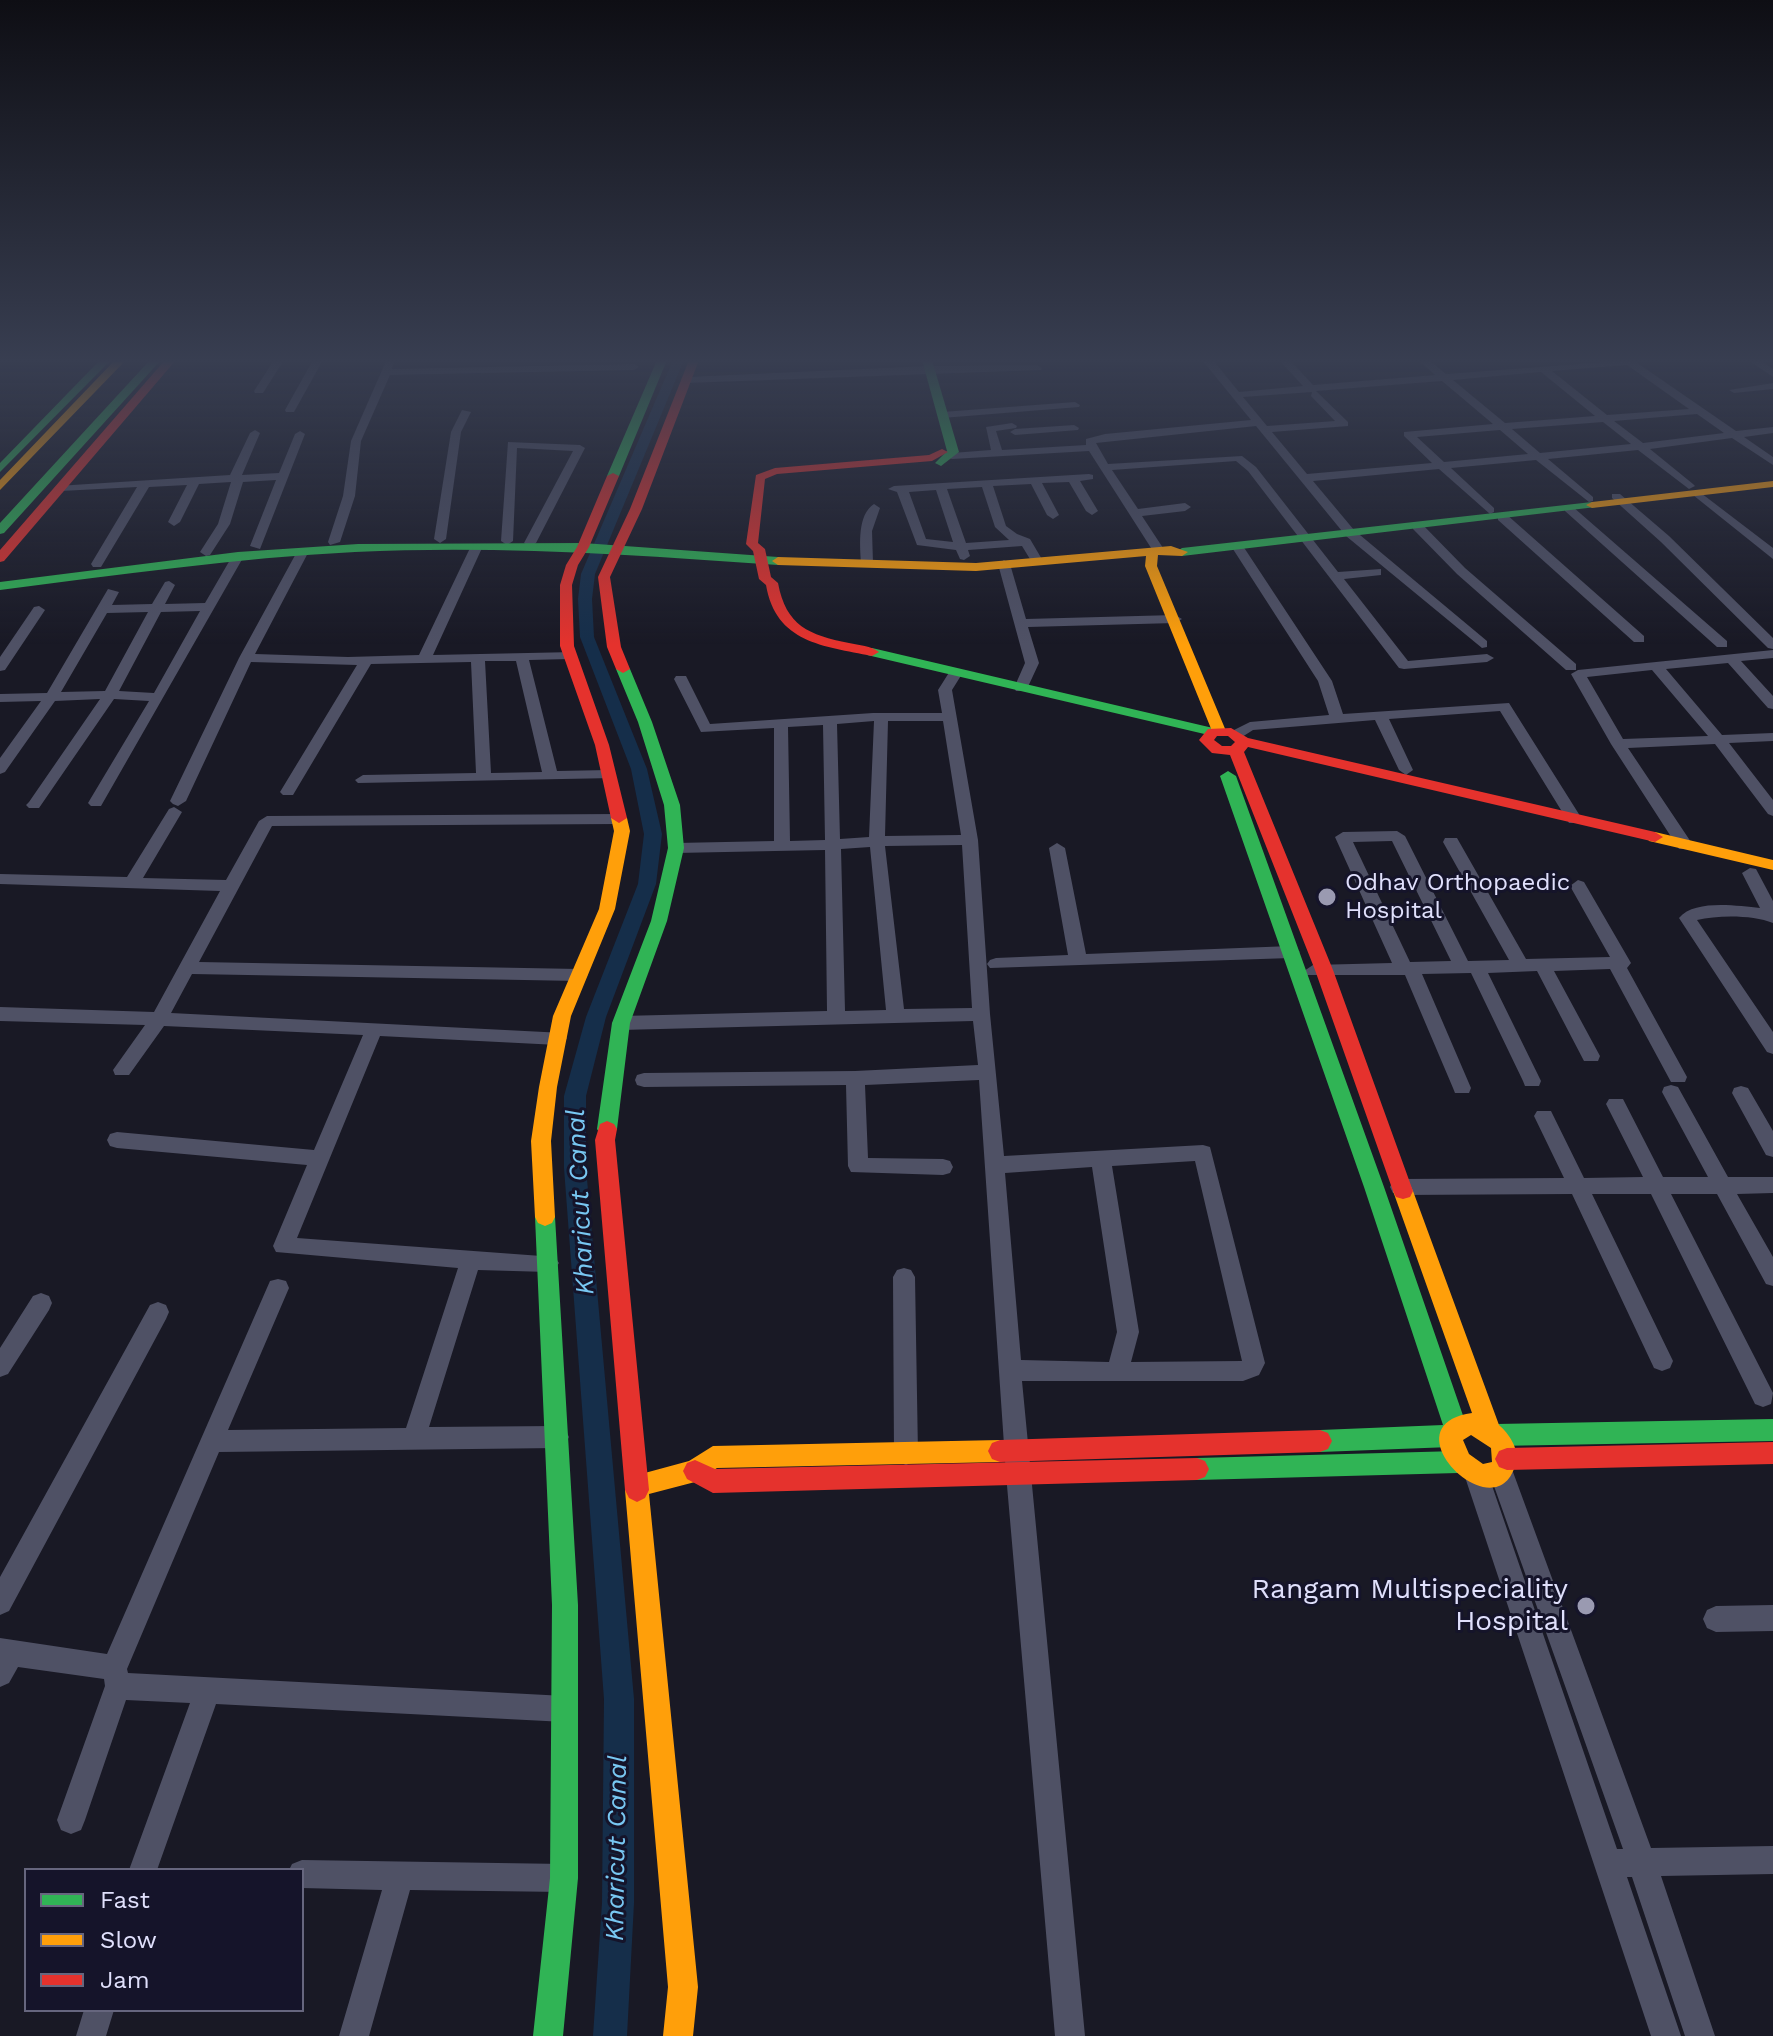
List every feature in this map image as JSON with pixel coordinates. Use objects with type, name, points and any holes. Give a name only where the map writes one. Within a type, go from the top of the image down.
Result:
[{"type":"street","points":[[0,487],[30,455]]},
{"type":"street","points":[[0,530],[69,455]]},
{"type":"street","points":[[0,558],[89,455]]},
{"type":"street","points":[[206,552],[224,524],[235,478],[245,455]]},
{"type":"street","points":[[256,546],[291,455]]},
{"type":"street","points":[[334,542],[349,496],[354,455]]},
{"type":"street","points":[[440,539],[453,455]]},
{"type":"street","points":[[507,541],[511,455]]},
{"type":"street","points":[[538,545],[577,455]]},
{"type":"street","points":[[548,2036],[564,1878],[565,1605],[541,1141],[562,1016],[607,909],[622,831],[602,745],[570,655],[566,585],[622,455]]},
{"type":"street","points":[[657,455],[604,577],[614,647],[645,722],[672,805],[676,848],[659,921],[621,1023],[605,1140],[683,1987],[678,2036]]},
{"type":"street","points":[[943,455],[775,471],[757,481],[752,544],[772,583],[772,604],[776,615],[792,627],[836,644],[952,678],[1021,688],[1773,879]]},
{"type":"street","points":[[1097,455],[1165,565],[1226,739],[1291,952],[1454,1433],[1453,1454],[1486,1467],[1642,1863],[1700,2036]]},
{"type":"street","points":[[1106,467],[1238,458],[1252,469],[1404,665],[1484,651],[1347,530],[1284,455]]},
{"type":"street","points":[[1430,455],[1639,639]]},
{"type":"street","points":[[1303,478],[1552,455]]},
{"type":"street","points":[[1649,455],[1773,555]]},
{"type":"street","points":[[1541,456],[1589,499]]},
{"type":"street","points":[[61,488],[283,476]]},
{"type":"street","points":[[1026,542],[961,547],[928,544],[917,539],[898,489],[1089,477]]},
{"type":"street","points":[[1486,1467],[1507,1451],[1493,1432],[1400,1187],[1324,970],[1151,566],[1159,553],[1175,546],[1496,513],[1569,509],[1773,477]]},
{"type":"street","points":[[1073,478],[1092,511]]},
{"type":"street","points":[[174,522],[195,480]]},
{"type":"street","points":[[1035,481],[1053,515]]},
{"type":"street","points":[[97,564],[145,483]]},
{"type":"street","points":[[987,484],[1001,527],[1013,537],[1026,542],[1037,561]]},
{"type":"street","points":[[1693,490],[1773,484]]},
{"type":"street","points":[[940,486],[967,567]]},
{"type":"street","points":[[1347,530],[1417,526],[1589,499],[1626,498],[1773,631]]},
{"type":"street","points":[[1626,498],[1773,645]]},
{"type":"street","points":[[1135,513],[1185,507]]},
{"type":"street","points":[[867,563],[866,531],[874,508]]},
{"type":"street","points":[[1569,509],[1722,644]]},
{"type":"street","points":[[1417,526],[1461,571],[1571,667]]},
{"type":"street","points":[[0,577],[256,546],[334,542],[507,541],[762,563],[967,567],[1182,552],[1304,535]]},
{"type":"street","points":[[0,586],[238,556],[303,551],[538,545]]},
{"type":"street","points":[[1237,546],[1325,681],[1338,720]]},
{"type":"street","points":[[425,657],[476,548]]},
{"type":"street","points":[[131,884],[176,806],[246,658],[303,551]]},
{"type":"street","points":[[96,803],[238,556]]},
{"type":"street","points":[[755,604],[762,563]]},
{"type":"street","points":[[1004,564],[1032,663],[1021,688]]},
{"type":"street","points":[[1335,576],[1377,572]]},
{"type":"street","points":[[34,805],[110,695],[169,585]]},
{"type":"street","points":[[0,769],[51,697],[113,592]]},
{"type":"street","points":[[103,609],[209,607]]},
{"type":"street","points":[[0,667],[39,610]]},
{"type":"street","points":[[1022,623],[1175,619]]},
{"type":"street","points":[[769,625],[779,633],[824,650],[1773,865]]},
{"type":"street","points":[[1685,845],[1618,744],[1578,674],[1773,654]]},
{"type":"street","points":[[521,655],[551,777]]},
{"type":"street","points":[[246,658],[367,660],[570,655]]},
{"type":"street","points":[[478,656],[484,778]]},
{"type":"street","points":[[1731,658],[1773,705]]},
{"type":"street","points":[[288,792],[367,660]]},
{"type":"street","points":[[1656,666],[1719,740],[1773,811]]},
{"type":"street","points":[[952,678],[945,690],[970,840],[1016,1451],[1070,2036]]},
{"type":"street","points":[[681,679],[688,687],[697,716],[706,729],[830,720],[951,717]]},
{"type":"street","points":[[0,698],[158,697]]},
{"type":"street","points":[[1226,739],[1250,726],[1504,706],[1574,819]]},
{"type":"street","points":[[1380,715],[1406,770]]},
{"type":"street","points":[[881,718],[877,841],[896,1017]]},
{"type":"street","points":[[830,720],[836,1019]]},
{"type":"street","points":[[781,723],[782,846]]},
{"type":"street","points":[[1618,744],[1773,737]]},
{"type":"street","points":[[363,780],[609,775]]},
{"type":"street","points":[[122,1070],[159,1019],[267,821],[619,819]]},
{"type":"street","points":[[1462,1088],[1343,837],[1397,836],[1532,1081]]},
{"type":"street","points":[[676,848],[970,840]]},
{"type":"street","points":[[1451,842],[1522,967]]},
{"type":"street","points":[[1057,848],[1078,960]]},
{"type":"street","points":[[1750,873],[1772,916],[1708,913],[1687,918],[1773,1047]]},
{"type":"street","points":[[0,879],[231,886]]},
{"type":"street","points":[[1298,971],[1622,963],[1578,886]]},
{"type":"street","points":[[996,964],[1291,952]]},
{"type":"street","points":[[1616,964],[1721,1185],[1773,1277]]},
{"type":"street","points":[[1543,966],[1591,1056]]},
{"type":"street","points":[[187,968],[579,975]]},
{"type":"street","points":[[0,1014],[558,1038]]},
{"type":"street","points":[[621,1023],[981,1014]]},
{"type":"street","points":[[374,1030],[283,1246],[548,1263]]},
{"type":"street","points":[[644,1080],[855,1078],[988,1072]]},
{"type":"street","points":[[855,1078],[858,1166],[943,1167]]},
{"type":"street","points":[[1741,1093],[1773,1149]]},
{"type":"street","points":[[1616,1104],[1763,1396]]},
{"type":"street","points":[[1544,1116],[1662,1361]]},
{"type":"street","points":[[117,1140],[319,1158]]},
{"type":"street","points":[[996,1165],[1101,1162],[1203,1153],[1254,1363],[1243,1371],[1010,1370]]},
{"type":"street","points":[[1101,1162],[1128,1332],[1117,1372]]},
{"type":"street","points":[[1400,1187],[1773,1185]]},
{"type":"street","points":[[414,1438],[471,1260]]},
{"type":"street","points":[[904,1277],[906,1454]]},
{"type":"street","points":[[71,1820],[116,1677],[278,1288]]},
{"type":"street","points":[[0,1367],[41,1303]]},
{"type":"street","points":[[0,1602],[158,1312]]},
{"type":"street","points":[[638,1485],[695,1471],[713,1457],[1243,1443],[1454,1433],[1471,1424],[1493,1432],[1773,1430]]},
{"type":"street","points":[[212,1441],[557,1437]]},
{"type":"street","points":[[1243,1443],[1249,1468]]},
{"type":"street","points":[[695,1471],[713,1481],[1249,1468],[1486,1467],[1773,1453]]},
{"type":"street","points":[[1486,1467],[1608,1863],[1666,2036]]},
{"type":"street","points":[[1716,1619],[1773,1618]]},
{"type":"street","points":[[4,1659],[207,1691],[565,1709]]},
{"type":"street","points":[[144,1868],[207,1691]]},
{"type":"street","points":[[1608,1863],[1773,1860]]},
{"type":"street","points":[[304,1874],[564,1878]]},
{"type":"street","points":[[354,2036],[400,1876]]},
{"type":"street","points":[[91,2036],[98,2012]]},
{"type":"waterway","name":"Kharicut Canal","points":[[610,2036],[618,1903],[619,1699],[575,1168],[575,1096],[596,1017],[647,884],[653,834],[639,769],[587,637],[585,599],[588,574],[639,455]]},
{"type":"traffic: fast","points":[[0,469],[14,455]]},
{"type":"traffic: fast","points":[[0,530],[69,455]]},
{"type":"traffic: fast","points":[[613,476],[622,455]]},
{"type":"traffic: fast","points":[[941,463],[950,455]]},
{"type":"traffic: fast","points":[[1182,552],[1592,505]]},
{"type":"traffic: fast","points":[[0,586],[238,556],[358,548],[583,547],[778,561]]},
{"type":"traffic: fast","points":[[872,652],[1213,732]]},
{"type":"traffic: fast","points":[[607,1129],[621,1023],[659,921],[676,848],[672,805],[645,722],[623,669]]},
{"type":"traffic: fast","points":[[1228,776],[1374,1187],[1456,1430]]},
{"type":"traffic: fast","points":[[545,1217],[565,1605],[564,1878],[548,2036]]},
{"type":"traffic: fast","points":[[1496,1435],[1773,1430]]},
{"type":"traffic: fast","points":[[1320,1441],[1451,1436]]},
{"type":"traffic: fast","points":[[1197,1469],[1458,1462]]},
{"type":"traffic: slow","points":[[0,487],[30,455]]},
{"type":"traffic: slow","points":[[1592,505],[1773,484]]},
{"type":"traffic: slow","points":[[778,561],[976,567],[1171,550],[1182,552]]},
{"type":"traffic: slow","points":[[1151,552],[1154,559],[1151,566],[1219,731]]},
{"type":"traffic: slow","points":[[545,1217],[541,1141],[548,1087],[562,1016],[607,909],[622,831],[619,818]]},
{"type":"traffic: slow","points":[[1655,837],[1773,865]]},
{"type":"traffic: slow","points":[[1403,1191],[1489,1429]]},
{"type":"traffic: slow","points":[[1471,1424],[1488,1431],[1499,1440],[1505,1451],[1505,1462],[1501,1470],[1493,1475],[1482,1476],[1468,1469],[1455,1455],[1451,1436],[1462,1426],[1471,1424]]},
{"type":"traffic: slow","points":[[638,1485],[695,1471],[713,1457],[1000,1451]]},
{"type":"traffic: slow","points":[[637,1490],[683,1987],[678,2036]]},
{"type":"traffic: jam","points":[[0,558],[89,455]]},
{"type":"traffic: jam","points":[[623,669],[614,647],[604,577],[657,455]]},
{"type":"traffic: jam","points":[[872,652],[821,641],[793,627],[782,616],[775,602],[772,583],[765,579],[759,549],[752,544],[760,477],[775,471],[932,458],[937,455]]},
{"type":"traffic: jam","points":[[613,476],[583,547],[572,565],[566,585],[567,646],[602,745],[619,818]]},
{"type":"traffic: jam","points":[[1243,741],[1240,748],[1226,751],[1213,747],[1206,740],[1213,732],[1231,732],[1243,741],[1655,837]]},
{"type":"traffic: jam","points":[[1236,751],[1324,970],[1403,1191]]},
{"type":"traffic: jam","points":[[607,1129],[605,1140],[637,1490]]},
{"type":"traffic: jam","points":[[1000,1451],[1320,1441]]},
{"type":"traffic: jam","points":[[1507,1459],[1773,1453]]},
{"type":"traffic: jam","points":[[695,1471],[713,1481],[1197,1469]]},
{"type":"place","name":"Odhav Orthopaedic Hospital","points":[[1327,897]]},
{"type":"place","name":"Rangam Multispeciality Hospital","points":[[1586,1606]]}]
